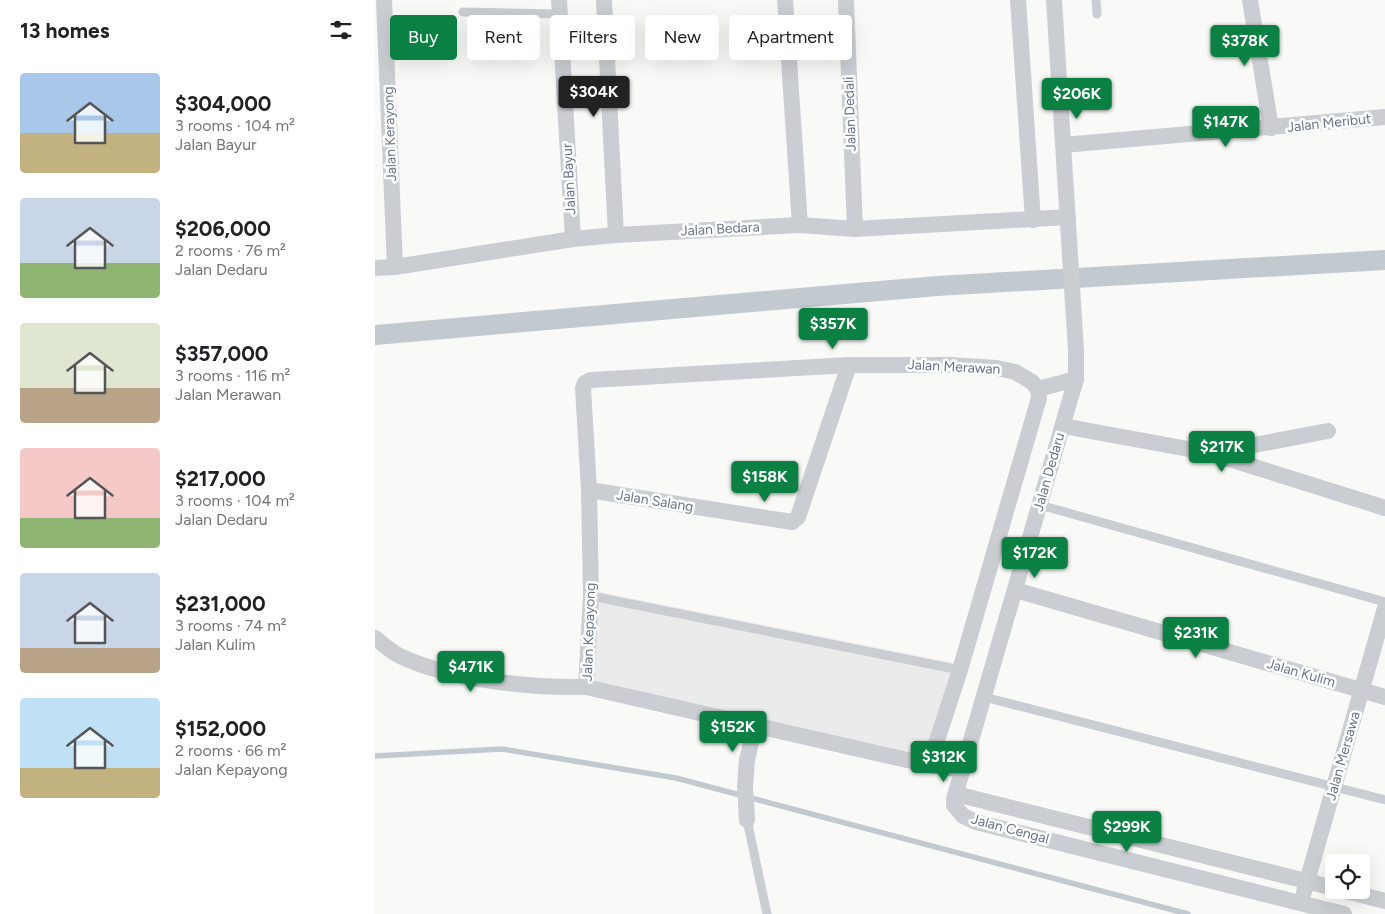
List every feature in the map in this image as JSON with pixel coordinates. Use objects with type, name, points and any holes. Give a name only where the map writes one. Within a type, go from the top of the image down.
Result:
[{"type":"street","name":"Jalan Kerayong","points":[[384,0],[395,267]]},
{"type":"street","points":[[604,0],[616,235]]},
{"type":"street","points":[[785,0],[800,224]]},
{"type":"street","name":"Jalan Dedali","points":[[846,0],[855,229]]},
{"type":"street","points":[[1018,0],[1033,220]]},
{"type":"street","points":[[1054,0],[1068,217]]},
{"type":"street","points":[[1250,0],[1271,128]]},
{"type":"street","name":"Jalan Bayur","points":[[559,7],[573,238]]},
{"type":"street","name":"Jalan Meribut","points":[[1063,145],[1385,117]]},
{"type":"street","name":"Jalan Bedara","points":[[375,268],[395,267],[573,238],[800,224],[855,229],[1068,217]]},
{"type":"street","name":"Jalan Dedaru","points":[[956,794],[1076,379],[1068,217]]},
{"type":"street","name":"Jalan Merawan","points":[[591,380],[849,365],[950,365],[997,368],[1015,372],[1032,382],[1038,389]]},
{"type":"street","name":"Jalan Salang","points":[[589,490],[792,522],[798,517],[849,365]]},
{"type":"street","points":[[929,765],[960,670],[1039,398],[1038,389],[1076,379]]},
{"type":"street","name":"Jalan Kepayong","points":[[591,380],[585,382],[583,388],[589,490],[591,596],[586,688],[929,765],[963,770]]},
{"type":"street","points":[[1063,426],[1210,453],[1385,508]]},
{"type":"street","points":[[1210,453],[1328,431]]},
{"type":"street","name":"Jalan Kulim","points":[[1015,590],[1385,697]]},
{"type":"street","name":"Jalan Mersawa","points":[[1300,904],[1385,608]]},
{"type":"street","points":[[375,638],[399,656],[451,674],[515,684],[586,688]]},
{"type":"street","points":[[747,820],[745,786],[747,760],[755,726]]},
{"type":"street","name":"Jalan Cengal","points":[[1325,886],[956,794],[954,805],[963,816],[976,822],[1344,914]]},
{"type":"street","points":[[1370,897],[1385,901]]},
{"type":"lane","points":[[1096,0],[1097,14]]},
{"type":"lane","points":[[463,12],[559,7]]},
{"type":"lane","points":[[1040,505],[1385,602]]},
{"type":"lane","points":[[591,596],[960,670]]},
{"type":"lane","points":[[984,697],[1385,800]]},
{"type":"lane","points":[[747,820],[767,914]]},
{"type":"shaded area","points":[[584,589],[968,666],[934,773],[579,693]]},
{"type":"waterway","points":[[375,335],[937,286],[1385,260]]},
{"type":"waterway","points":[[375,756],[502,749],[676,778],[1188,914]]}]
